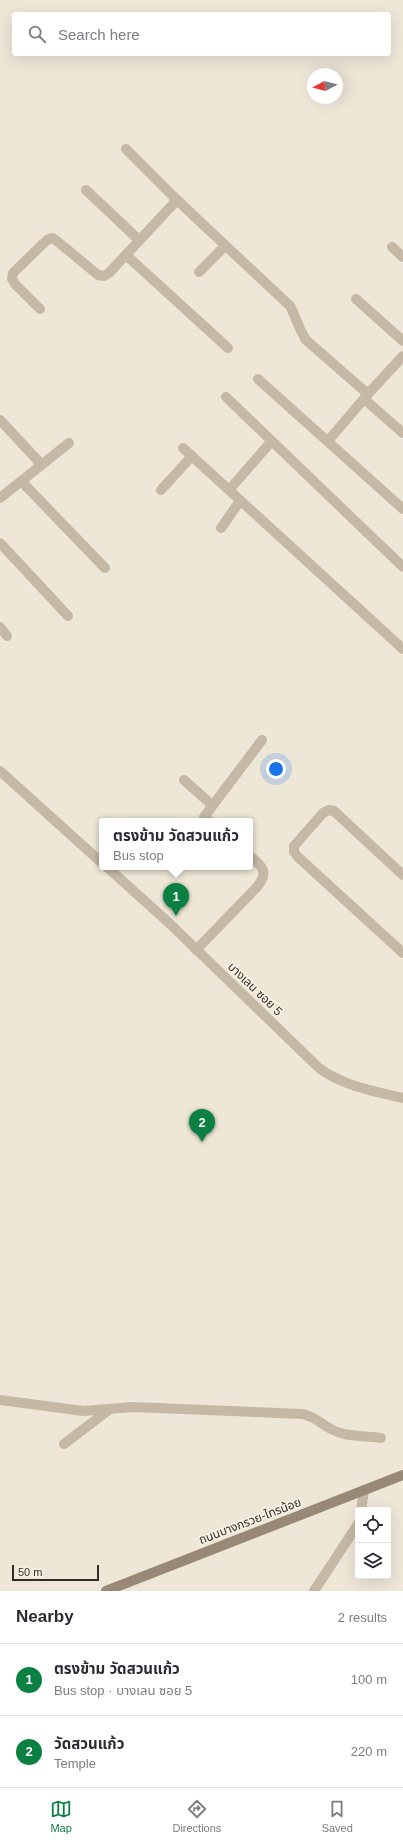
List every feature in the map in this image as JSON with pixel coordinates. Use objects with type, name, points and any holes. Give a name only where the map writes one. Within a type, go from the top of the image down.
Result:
[{"type":"main road","name":"ถนนบางกรวย-ไทรน้อย","points":[[106,1591],[403,1475]]},
{"type":"street","points":[[126,149],[225,246],[290,306],[306,340],[403,433]]},
{"type":"street","points":[[86,190],[139,240]]},
{"type":"street","points":[[40,309],[15,284],[12,279],[13,273],[47,240],[52,238],[57,241],[98,275],[104,276],[109,273],[177,200]]},
{"type":"street","points":[[199,272],[225,246]]},
{"type":"street","points":[[392,246],[403,256]]},
{"type":"street","points":[[126,255],[228,348]]},
{"type":"street","points":[[356,299],[403,341]]},
{"type":"street","points":[[328,441],[403,356]]},
{"type":"street","points":[[258,379],[403,509]]},
{"type":"street","points":[[226,397],[271,442],[403,567]]},
{"type":"street","points":[[0,420],[41,464]]},
{"type":"street","points":[[0,498],[22,482],[41,464],[69,442]]},
{"type":"street","points":[[229,490],[271,442]]},
{"type":"street","points":[[183,448],[403,649]]},
{"type":"street","points":[[161,490],[192,456]]},
{"type":"street","points":[[22,482],[105,568]]},
{"type":"street","points":[[221,528],[240,501]]},
{"type":"street","points":[[0,543],[68,616]]},
{"type":"street","points":[[0,627],[7,636]]},
{"type":"street","points":[[206,818],[212,805],[262,740]]},
{"type":"street","points":[[0,771],[99,860]]},
{"type":"street","points":[[184,780],[212,805]]},
{"type":"street","points":[[403,875],[334,812],[329,810],[324,813],[294,846],[294,852],[298,857],[403,953]]},
{"type":"street","points":[[196,950],[257,887],[263,878],[264,874],[261,866],[253,859]]},
{"type":"street","name":"บางเลน ซอย 5","points":[[110,870],[319,1068],[330,1076],[357,1086],[403,1098]]},
{"type":"street","points":[[0,1400],[83,1411],[133,1407],[303,1414],[315,1417],[330,1429],[343,1434],[381,1438]]},
{"type":"street","points":[[64,1444],[110,1409]]},
{"type":"street","points":[[361,1507],[364,1491]]},
{"type":"street","points":[[314,1591],[355,1529]]},
{"type":"place","name":"ตรงข้าม วัดสวนแก้ว","points":[[176,916]]},
{"type":"place","name":"วัดสวนแก้ว","points":[[202,1142]]}]
